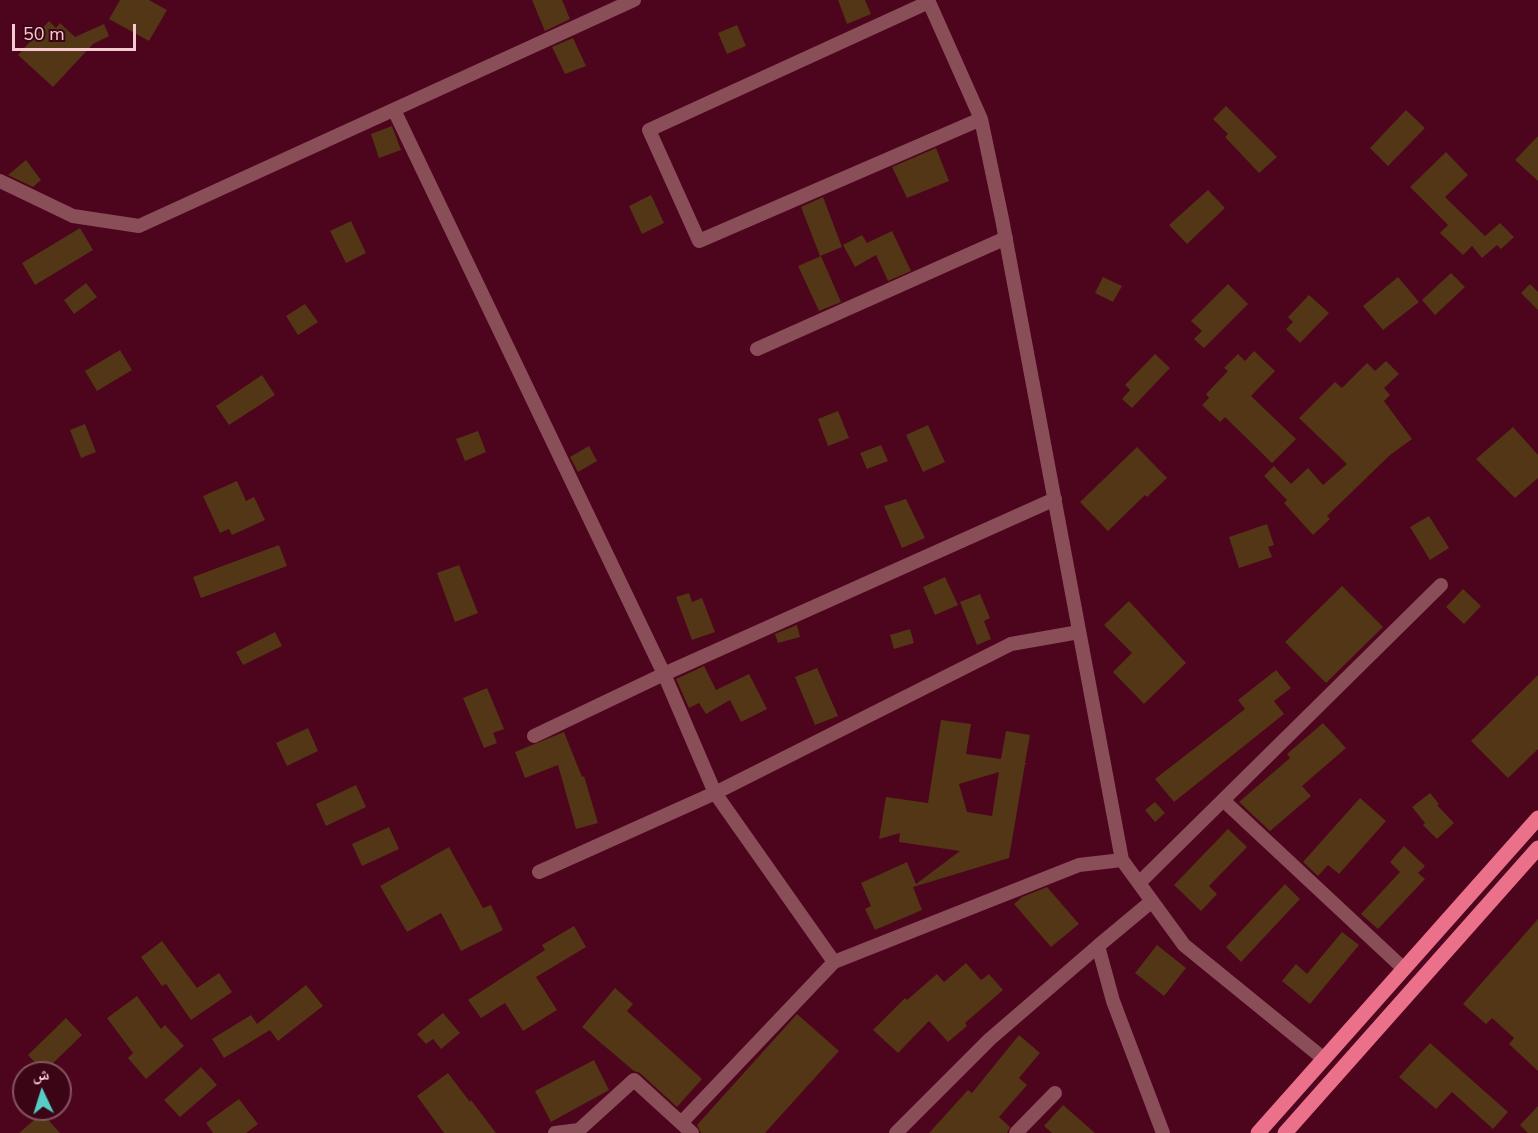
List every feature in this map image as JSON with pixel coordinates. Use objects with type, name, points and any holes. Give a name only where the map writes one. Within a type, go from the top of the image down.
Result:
[{"type":"main road","points":[[1258,1133],[1538,818]]},
{"type":"main road","points":[[1285,1133],[1538,848]]},
{"type":"street","points":[[0,181],[74,216],[139,226],[634,0]]},
{"type":"street","points":[[981,119],[699,241],[649,130],[929,1],[981,119],[1006,238],[1122,860],[1184,945],[1324,1059]]},
{"type":"street","points":[[394,110],[664,674],[715,792],[834,962]]},
{"type":"street","points":[[757,349],[1006,238]]},
{"type":"street","points":[[534,736],[664,674],[1055,499]]},
{"type":"street","points":[[1139,883],[1442,585]]},
{"type":"street","points":[[539,872],[715,792],[1011,644],[1080,632]]},
{"type":"street","points":[[1223,800],[1404,969]]},
{"type":"street","points":[[681,1123],[834,962],[1079,865],[1122,860]]},
{"type":"street","points":[[896,1133],[990,1039],[1152,901]]},
{"type":"street","points":[[1098,946],[1113,1001],[1163,1133]]},
{"type":"street","points":[[555,1133],[579,1130],[634,1080],[692,1133]]},
{"type":"street","points":[[1016,1133],[1055,1094]]},
{"type":"building","points":[[120,0],[149,0],[167,10],[149,41],[109,19]]},
{"type":"building","points":[[532,0],[562,0],[570,19],[545,31]]},
{"type":"building","points":[[838,0],[865,0],[871,14],[847,24]]},
{"type":"building","points":[[49,21],[56,28],[60,23],[75,37],[104,24],[109,36],[93,44],[53,87],[18,55]]},
{"type":"building","points":[[737,25],[746,46],[727,54],[718,33]]},
{"type":"building","points":[[573,38],[586,66],[565,74],[552,47]]},
{"type":"building","points":[[1226,106],[1277,157],[1259,173],[1225,137],[1228,134],[1213,119]]},
{"type":"building","points":[[1406,110],[1425,128],[1388,166],[1370,148]]},
{"type":"building","points":[[392,126],[401,150],[379,158],[371,134]]},
{"type":"building","points":[[1538,136],[1538,181],[1515,160]]},
{"type":"building","points":[[936,148],[949,181],[907,198],[892,167]]},
{"type":"building","points":[[1446,152],[1468,175],[1445,197],[1485,236],[1500,223],[1514,237],[1501,249],[1497,245],[1482,258],[1472,246],[1463,255],[1440,233],[1448,225],[1410,187]]},
{"type":"building","points":[[26,160],[41,180],[33,187],[8,175]]},
{"type":"building","points":[[1208,190],[1225,208],[1187,244],[1169,225]]},
{"type":"building","points":[[651,195],[664,223],[642,234],[629,206]]},
{"type":"building","points":[[823,197],[842,247],[820,256],[801,207]]},
{"type":"building","points":[[351,221],[366,253],[346,263],[330,231]]},
{"type":"building","points":[[80,228],[93,250],[35,285],[22,263]]},
{"type":"building","points":[[892,231],[911,271],[888,281],[876,255],[855,267],[843,245],[862,235],[867,243]]},
{"type":"building","points":[[821,256],[841,302],[819,311],[798,266]]},
{"type":"building","points":[[1451,273],[1465,287],[1435,315],[1422,300]]},
{"type":"building","points":[[1103,277],[1122,286],[1113,302],[1095,293]]},
{"type":"building","points":[[1398,277],[1419,302],[1383,330],[1363,306]]},
{"type":"building","points":[[86,283],[97,297],[74,314],[64,300]]},
{"type":"building","points":[[1228,284],[1248,304],[1204,348],[1194,339],[1202,331],[1191,321]]},
{"type":"building","points":[[1530,284],[1538,292],[1538,310],[1521,293]]},
{"type":"building","points":[[1309,295],[1329,313],[1300,343],[1286,329],[1293,322],[1288,317]]},
{"type":"building","points":[[305,304],[318,322],[298,335],[286,316]]},
{"type":"building","points":[[120,350],[132,370],[97,391],[85,371]]},
{"type":"building","points":[[1254,351],[1275,371],[1251,396],[1296,439],[1272,463],[1225,417],[1220,422],[1202,405],[1209,398],[1206,394],[1228,371],[1224,368],[1238,354],[1245,361]]},
{"type":"building","points":[[1155,354],[1170,368],[1132,408],[1122,399],[1130,390],[1125,385]]},
{"type":"building","points":[[1386,361],[1399,374],[1384,388],[1390,395],[1384,401],[1412,439],[1390,455],[1327,516],[1330,519],[1313,535],[1284,503],[1287,500],[1264,476],[1274,466],[1291,484],[1308,468],[1323,485],[1347,464],[1299,418],[1335,382],[1342,388],[1367,363],[1375,371]]},
{"type":"building","points":[[262,375],[275,395],[229,425],[216,406]]},
{"type":"building","points":[[838,411],[849,438],[828,446],[818,419]]},
{"type":"building","points":[[85,424],[96,452],[81,458],[70,430]]},
{"type":"building","points":[[928,425],[945,462],[923,472],[906,435]]},
{"type":"building","points":[[1513,427],[1538,455],[1538,478],[1515,498],[1476,459]]},
{"type":"building","points":[[478,431],[486,452],[465,461],[456,439]]},
{"type":"building","points":[[881,445],[888,461],[867,469],[860,453]]},
{"type":"building","points":[[589,446],[597,461],[578,472],[570,457]]},
{"type":"building","points":[[1137,447],[1167,478],[1147,497],[1145,495],[1108,531],[1080,502]]},
{"type":"building","points":[[237,481],[246,501],[254,497],[265,520],[232,535],[229,529],[220,533],[203,496]]},
{"type":"building","points":[[906,499],[925,538],[902,548],[884,506]]},
{"type":"building","points":[[1429,516],[1449,548],[1430,560],[1410,527]]},
{"type":"building","points":[[1267,524],[1274,545],[1268,547],[1272,557],[1239,568],[1229,537]]},
{"type":"building","points":[[279,545],[287,566],[201,598],[193,577]]},
{"type":"building","points":[[459,565],[478,613],[455,622],[437,573]]},
{"type":"building","points":[[945,577],[958,605],[935,615],[923,587]]},
{"type":"building","points":[[1342,586],[1383,627],[1326,683],[1285,642]]},
{"type":"building","points":[[1463,589],[1481,606],[1464,624],[1446,607]]},
{"type":"building","points":[[689,593],[692,602],[702,598],[715,632],[692,640],[676,597]]},
{"type":"building","points":[[980,594],[990,618],[984,621],[991,639],[977,645],[960,602]]},
{"type":"building","points":[[1129,601],[1186,663],[1144,704],[1113,672],[1132,653],[1104,625]]},
{"type":"building","points":[[797,625],[800,637],[778,643],[775,634]]},
{"type":"building","points":[[910,629],[914,643],[894,649],[890,635]]},
{"type":"building","points":[[275,632],[282,646],[243,665],[236,652]]},
{"type":"building","points":[[704,666],[716,690],[749,674],[767,709],[741,722],[730,700],[706,714],[699,703],[689,708],[676,679]]},
{"type":"building","points":[[817,668],[838,716],[815,725],[795,677]]},
{"type":"building","points":[[1276,670],[1291,688],[1274,701],[1284,714],[1174,802],[1155,779],[1245,709],[1238,700]]},
{"type":"building","points":[[1538,675],[1538,749],[1508,778],[1471,741]]},
{"type":"building","points":[[487,688],[504,729],[493,733],[497,743],[484,748],[463,698]]},
{"type":"building","points":[[941,720],[971,724],[966,754],[1001,759],[1006,731],[1030,735],[1025,763],[1028,764],[1025,764],[1009,858],[913,887],[922,910],[875,930],[865,909],[871,906],[861,883],[907,862],[916,884],[960,851],[899,842],[900,833],[879,839],[886,797],[928,803]],"holes":[[[999,772],[992,816],[967,812],[959,784]]]},
{"type":"building","points":[[1323,723],[1346,748],[1302,786],[1311,796],[1270,831],[1239,802],[1290,758],[1287,754]]},
{"type":"building","points":[[308,728],[318,751],[287,766],[276,743]]},
{"type":"building","points":[[564,732],[582,777],[584,776],[598,823],[576,829],[558,765],[525,778],[515,752]]},
{"type":"building","points":[[356,785],[366,807],[326,826],[316,804]]},
{"type":"building","points":[[1430,793],[1439,804],[1437,805],[1454,823],[1437,839],[1423,825],[1425,823],[1412,807]]},
{"type":"building","points":[[1360,798],[1386,821],[1339,874],[1328,865],[1318,876],[1303,862]]},
{"type":"building","points":[[1155,802],[1165,813],[1155,822],[1145,810]]},
{"type":"building","points":[[389,827],[399,849],[362,866],[352,844]]},
{"type":"building","points":[[1228,829],[1247,847],[1209,886],[1217,894],[1201,911],[1174,885]]},
{"type":"building","points":[[1404,846],[1425,866],[1418,873],[1425,879],[1378,929],[1361,914],[1400,872],[1390,862]]},
{"type":"building","points":[[449,847],[483,908],[491,905],[503,930],[461,951],[441,913],[407,932],[380,886]]},
{"type":"building","points":[[1285,884],[1300,899],[1241,962],[1226,947]]},
{"type":"building","points":[[1047,887],[1079,924],[1051,947],[1014,904],[1022,897]]},
{"type":"building","points":[[1538,919],[1538,1071],[1509,1044],[1514,1038],[1492,1018],[1486,1024],[1463,1004]]},
{"type":"building","points":[[574,926],[586,947],[536,977],[557,1010],[523,1031],[505,1003],[481,1018],[468,1000],[545,950],[542,945]]},
{"type":"building","points":[[1342,932],[1359,945],[1310,1004],[1282,981],[1296,964],[1307,974]]},
{"type":"building","points":[[162,941],[197,988],[219,973],[232,992],[191,1020],[166,984],[162,986],[141,957]]},
{"type":"building","points":[[1157,945],[1186,968],[1164,996],[1135,973]]},
{"type":"building","points":[[966,963],[981,980],[989,974],[1003,990],[965,1023],[967,1026],[948,1042],[929,1021],[898,1053],[873,1030],[905,998],[907,1000],[937,974],[944,982]]},
{"type":"building","points":[[306,985],[323,1006],[278,1041],[270,1030],[224,1058],[212,1039],[251,1015],[257,1024]]},
{"type":"building","points":[[615,988],[633,1004],[627,1011],[702,1079],[677,1107],[640,1073],[634,1071],[582,1027]]},
{"type":"building","points":[[137,996],[161,1029],[165,1025],[184,1046],[146,1079],[128,1058],[133,1053],[107,1018]]},
{"type":"building","points":[[443,1013],[460,1033],[441,1049],[433,1039],[426,1044],[417,1034]]},
{"type":"building","points":[[797,1014],[839,1051],[765,1133],[701,1133],[697,1125]]},
{"type":"building","points":[[66,1018],[82,1035],[55,1061],[34,1061],[28,1055]]},
{"type":"building","points":[[1019,1035],[1040,1053],[1019,1078],[1027,1085],[999,1117],[1010,1127],[1007,1133],[929,1133],[968,1090],[972,1093]]},
{"type":"building","points":[[1430,1043],[1508,1112],[1493,1129],[1452,1092],[1436,1109],[1399,1077]]},
{"type":"building","points":[[594,1060],[609,1090],[551,1122],[535,1091]]},
{"type":"building","points":[[201,1067],[217,1085],[180,1117],[164,1100]]},
{"type":"building","points":[[448,1073],[496,1133],[444,1133],[417,1096]]},
{"type":"building","points":[[239,1099],[258,1124],[246,1133],[213,1133],[206,1123]]},
{"type":"building","points":[[1063,1105],[1095,1133],[1052,1133],[1044,1126]]},
{"type":"building","points":[[1538,1106],[1538,1133],[1528,1133],[1520,1125]]},
{"type":"building","points":[[33,1121],[49,1121],[60,1133],[19,1133]]}]
